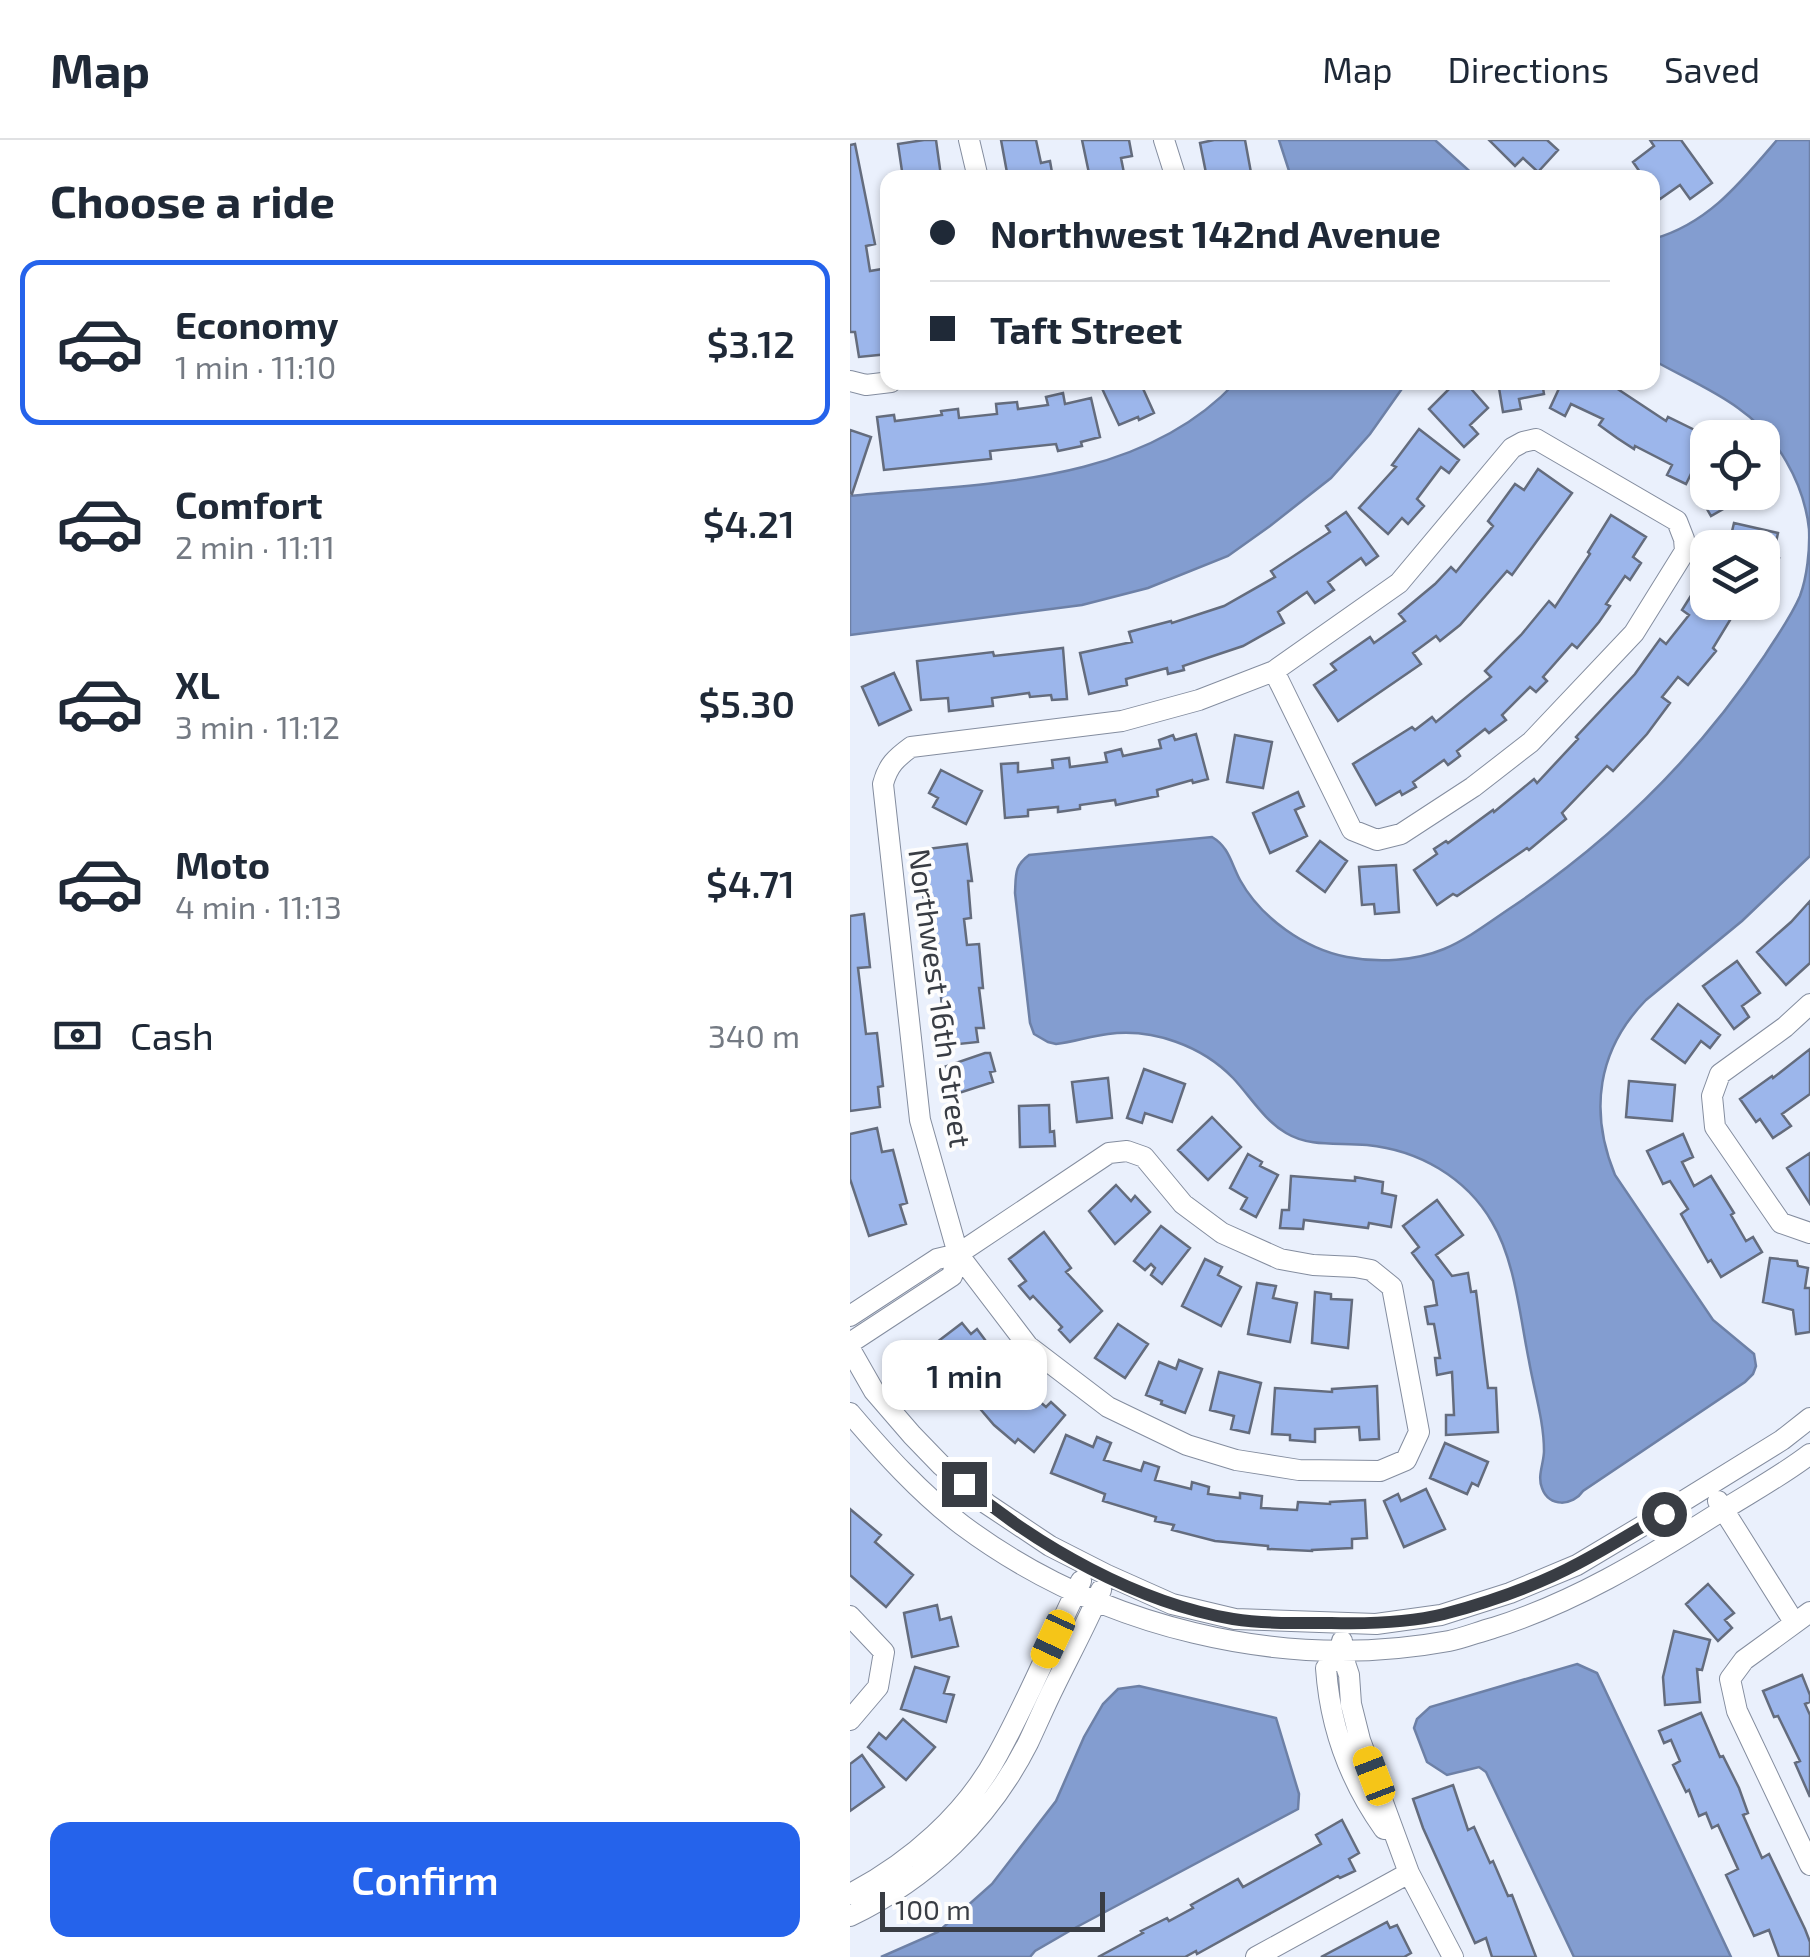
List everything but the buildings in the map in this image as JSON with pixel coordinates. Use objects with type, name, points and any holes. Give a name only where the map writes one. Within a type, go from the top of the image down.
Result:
[{"type":"street","points":[[969,140],[976,170]]},
{"type":"street","points":[[1164,140],[1173,170]]},
{"type":"street","points":[[850,381],[880,383]]},
{"type":"street","points":[[1536,439],[1677,521],[1684,540],[1684,551],[1634,633],[1530,742],[1401,834],[1378,840],[1352,830],[1274,671],[1399,583],[1512,448],[1523,442],[1536,439]]},
{"type":"street","name":"Northwest 16th Street","points":[[958,1254],[1109,1153],[1128,1151],[1144,1158],[1184,1204],[1222,1233],[1280,1259],[1371,1270],[1392,1287],[1419,1432],[1406,1460],[1380,1471],[1299,1470],[1236,1460],[1187,1445],[1108,1407],[1028,1346],[958,1254],[920,1120],[882,784],[893,760],[912,747],[1122,722],[1199,700],[1274,671]]},
{"type":"street","points":[[1810,1004],[1720,1074],[1712,1096],[1715,1127],[1780,1223],[1810,1233]]},
{"type":"street","points":[[850,1316],[937,1260],[958,1254]]},
{"type":"street","points":[[958,1254],[952,1276],[850,1346],[874,1391],[941,1465],[987,1504],[1050,1546],[1172,1604],[1235,1619],[1376,1624],[1441,1615],[1510,1593],[1576,1565],[1709,1486],[1810,1418]]},
{"type":"street","points":[[850,1413],[886,1456],[962,1525],[1027,1568],[1076,1592],[1176,1629],[1242,1644],[1342,1651],[1386,1650],[1452,1640],[1522,1618],[1590,1589],[1810,1454]]},
{"type":"street","points":[[1709,1486],[1802,1617],[1744,1660],[1730,1679],[1737,1711],[1810,1865]]},
{"type":"street","points":[[850,1894],[906,1859],[950,1818],[976,1786],[998,1756],[1076,1592],[1098,1570]]},
{"type":"street","points":[[850,1916],[883,1899],[938,1861],[986,1810],[1027,1745],[1096,1601],[1098,1570]]},
{"type":"street","points":[[850,1616],[884,1652],[878,1687],[850,1720]]},
{"type":"street","points":[[1342,1624],[1342,1651],[1326,1668],[1334,1726],[1364,1798],[1398,1846],[1452,1957]]},
{"type":"street","points":[[1256,1957],[1409,1873]]},
{"type":"water","points":[[1279,140],[1435,140],[1468,170],[1289,170]]},
{"type":"water","points":[[1777,140],[1810,140],[1810,856],[1742,921],[1646,1000],[1617,1040],[1602,1083],[1600,1105],[1615,1175],[1713,1320],[1754,1354],[1756,1366],[1745,1382],[1573,1500],[1561,1503],[1545,1494],[1541,1483],[1542,1428],[1511,1271],[1500,1237],[1469,1192],[1439,1168],[1404,1153],[1367,1145],[1315,1143],[1286,1133],[1264,1115],[1221,1067],[1176,1042],[1125,1033],[1056,1044],[1034,1034],[1016,876],[1018,867],[1029,855],[1212,837],[1226,851],[1240,880],[1260,907],[1300,939],[1347,957],[1409,958],[1463,940],[1551,879],[1620,823],[1683,760],[1739,691],[1784,626],[1806,572],[1809,529],[1795,478],[1780,452],[1780,420],[1753,420],[1660,364],[1660,237],[1691,223],[1722,200]]},
{"type":"water","points":[[1227,390],[1401,390],[1370,434],[1331,478],[1228,556],[1148,588],[1082,605],[850,635],[850,496],[1004,482],[1055,473],[1105,461],[1153,442],[1196,417]]},
{"type":"water","points":[[1577,1664],[1597,1673],[1731,1957],[1574,1957],[1486,1772],[1479,1767],[1447,1775],[1427,1762],[1414,1728],[1417,1719],[1430,1707]]},
{"type":"water","points":[[1139,1686],[1276,1718],[1299,1794],[1298,1809],[1073,1929],[1030,1957],[881,1957],[938,1932],[992,1884],[1056,1801],[1103,1704],[1118,1689]]},
{"type":"route","points":[[964,1484],[1050,1546],[1172,1604],[1235,1619],[1306,1623],[1376,1624],[1441,1615],[1510,1593],[1576,1565],[1664,1514]]}]
